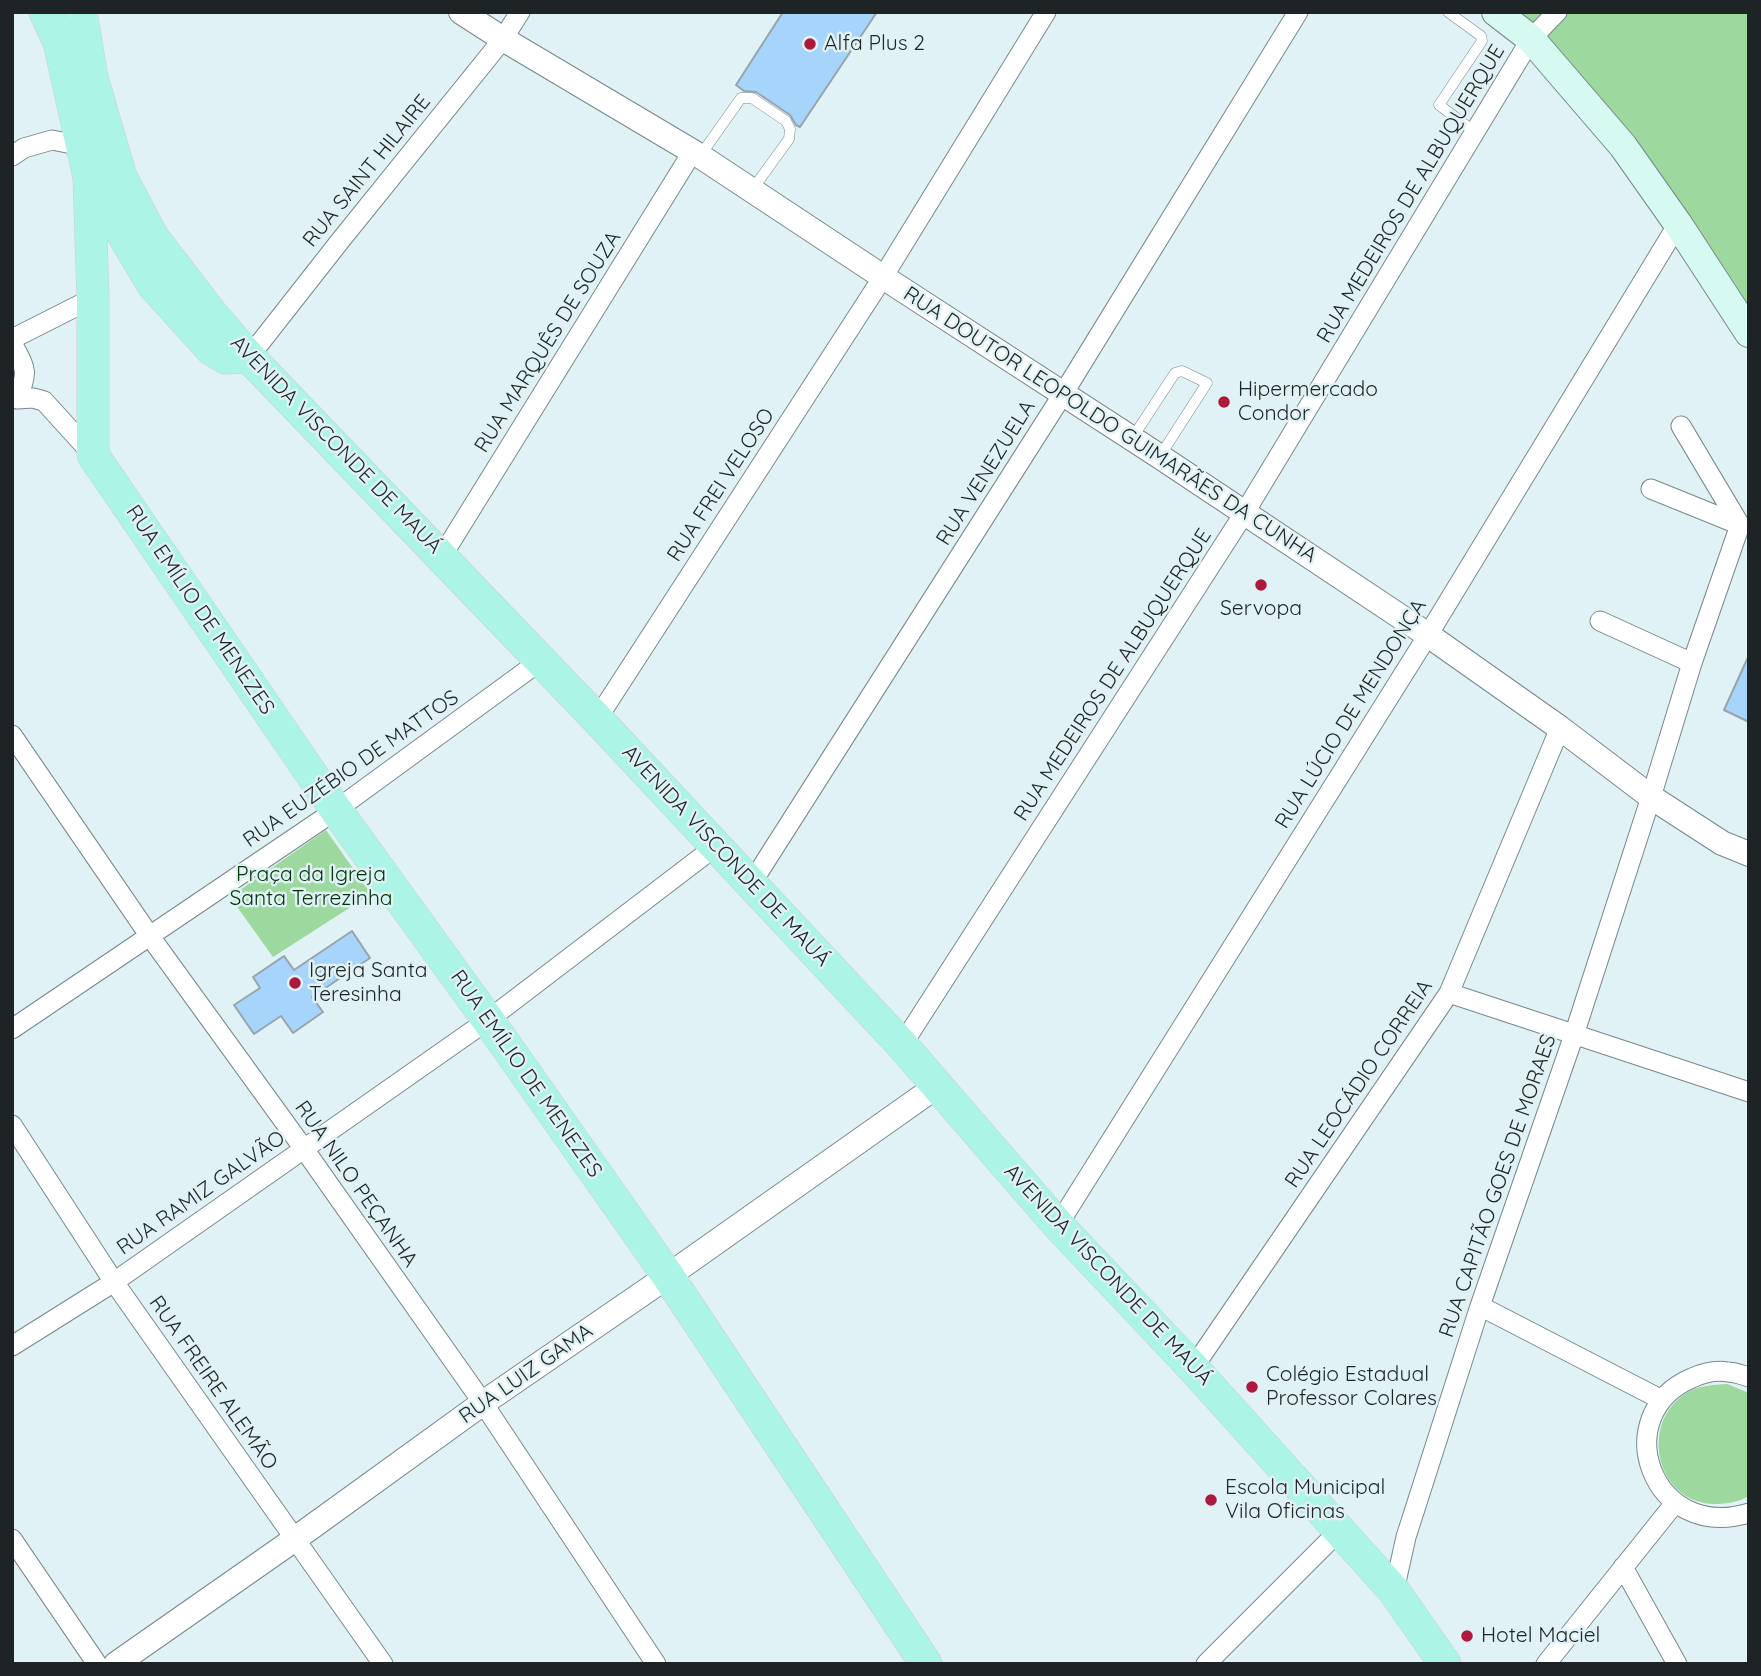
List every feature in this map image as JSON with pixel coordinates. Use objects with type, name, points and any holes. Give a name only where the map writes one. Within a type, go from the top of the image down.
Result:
[{"type":"main road","points":[[46,12],[59,42],[89,177],[93,298],[93,455]]},
{"type":"main road","name":"AVENIDA VISCONDE DE MAUÁ","points":[[81,12],[92,78],[121,177],[152,236],[211,313],[249,357],[597,719],[902,1045],[1058,1225],[1194,1368],[1394,1591],[1445,1664]]},
{"type":"main road","points":[[92,78],[97,12]]},
{"type":"main road","points":[[1496,12],[1531,39],[1623,146],[1749,333]]},
{"type":"main road","points":[[89,177],[153,285],[211,349],[226,358],[249,357]]},
{"type":"main road","name":"RUA EMÍLIO DE MENEZES","points":[[93,455],[336,810],[668,1276],[926,1664]]},
{"type":"street","name":"RUA DOUTOR LEOPOLDO GUIMARÃES DA CUNHA","points":[[461,12],[503,40],[696,154],[1132,438],[1428,635],[1560,728],[1651,797],[1723,843],[1749,854]]},
{"type":"street","name":"RUA SAINT HILAIRE","points":[[249,357],[503,40],[520,12]]},
{"type":"street","name":"RUA FREI VELOSO","points":[[597,719],[883,277],[1046,12]]},
{"type":"street","name":"RUA VENEZUELA","points":[[751,884],[1063,394],[1298,12]]},
{"type":"street","name":"RUA MEDEIROS DE ALBUQUERQUE","points":[[902,1045],[1245,512],[1531,39],[1557,12]]},
{"type":"street","points":[[12,156],[24,148],[52,140],[82,146]]},
{"type":"street","name":"RUA MARQUÊS DE SOUZA","points":[[442,556],[696,154]]},
{"type":"street","name":"RUA LÚCIO DE MENDONÇA","points":[[1058,1225],[1428,635],[1678,224]]},
{"type":"street","points":[[12,341],[93,298]]},
{"type":"street","name":"RUA EMÍLIO DE MENEZES","points":[[12,341],[25,366],[25,380],[15,400]]},
{"type":"street","name":"RUA EMÍLIO DE MENEZES","points":[[15,400],[33,398],[44,401],[93,455]]},
{"type":"street","points":[[1681,426],[1740,525]]},
{"type":"street","points":[[1651,489],[1740,525]]},
{"type":"street","name":"RUA CAPITÃO GOES DE MORAES","points":[[1394,1591],[1406,1537],[1480,1306],[1574,1035],[1692,663],[1740,525]]},
{"type":"street","points":[[1600,621],[1692,663]]},
{"type":"street","name":"RUA EUZÉBIO DE MATTOS","points":[[12,1029],[336,810],[540,661]]},
{"type":"street","name":"RUA LEOCÁDIO CORREIA","points":[[1194,1368],[1449,993],[1560,728]]},
{"type":"street","name":"RUA NILO PEÇANHA","points":[[12,736],[149,935],[483,1403],[656,1664]]},
{"type":"street","name":"RUA RAMIZ GALVÃO","points":[[12,1346],[114,1282],[488,1020],[716,846]]},
{"type":"street","points":[[1449,993],[1749,1092]]},
{"type":"street","name":"RUA LUIZ GAMA","points":[[116,1664],[483,1403],[937,1086]]},
{"type":"street","name":"RUA FREIRE ALEMÃO","points":[[12,1125],[114,1282],[383,1664]]},
{"type":"street","points":[[1480,1306],[1662,1399]]},
{"type":"street","points":[[1749,1377],[1728,1372],[1703,1373],[1680,1383],[1662,1399],[1650,1420],[1646,1442],[1649,1465],[1659,1486],[1675,1503],[1697,1515],[1722,1518],[1749,1513]]},
{"type":"street","points":[[1546,1664],[1675,1503]]},
{"type":"street","points":[[1206,1664],[1340,1530]]},
{"type":"street","points":[[12,1539],[97,1664]]},
{"type":"street","points":[[1623,1567],[1677,1664]]},
{"type":"lane","points":[[1448,12],[1481,36],[1482,41],[1439,105],[1475,132]]},
{"type":"lane","points":[[696,154],[741,98],[752,97],[786,121],[790,133],[789,139],[752,191]]},
{"type":"lane","points":[[1132,438],[1175,373],[1182,371],[1207,383],[1159,456]]},
{"type":"green space","points":[[1508,12],[1749,12],[1749,317]]},
{"type":"green space","name":"Praça da Igreja Santa Terrezinha","points":[[326,830],[371,894],[273,957],[230,897]]},
{"type":"green space","points":[[1727,1384],[1749,1393],[1749,1496],[1731,1503],[1712,1504],[1692,1499],[1676,1488],[1666,1474],[1660,1456],[1659,1438],[1664,1419],[1674,1403],[1695,1389]]},
{"type":"building","name":"Alfa Plus 2","points":[[783,12],[877,12],[800,127],[790,115],[756,92],[744,91],[736,85]]},
{"type":"building","points":[[1749,655],[1749,722],[1724,710]]},
{"type":"building","name":"Igreja Santa Teresinha","points":[[352,931],[370,958],[312,997],[323,1012],[293,1033],[281,1016],[254,1034],[234,1005],[260,988],[253,977],[284,956],[294,970]]},
{"type":"place","name":"Alfa Plus 2","points":[[810,44]]},
{"type":"place","name":"Hipermercado Condor","points":[[1224,402]]},
{"type":"place","name":"Servopa","points":[[1261,585]]},
{"type":"place","name":"Igreja Santa Teresinha","points":[[295,983]]},
{"type":"place","name":"Colégio Estadual Professor Colares","points":[[1252,1387]]},
{"type":"place","name":"Escola Municipal Vila Oficinas","points":[[1211,1500]]},
{"type":"place","name":"Hotel Maciel","points":[[1467,1636]]}]
